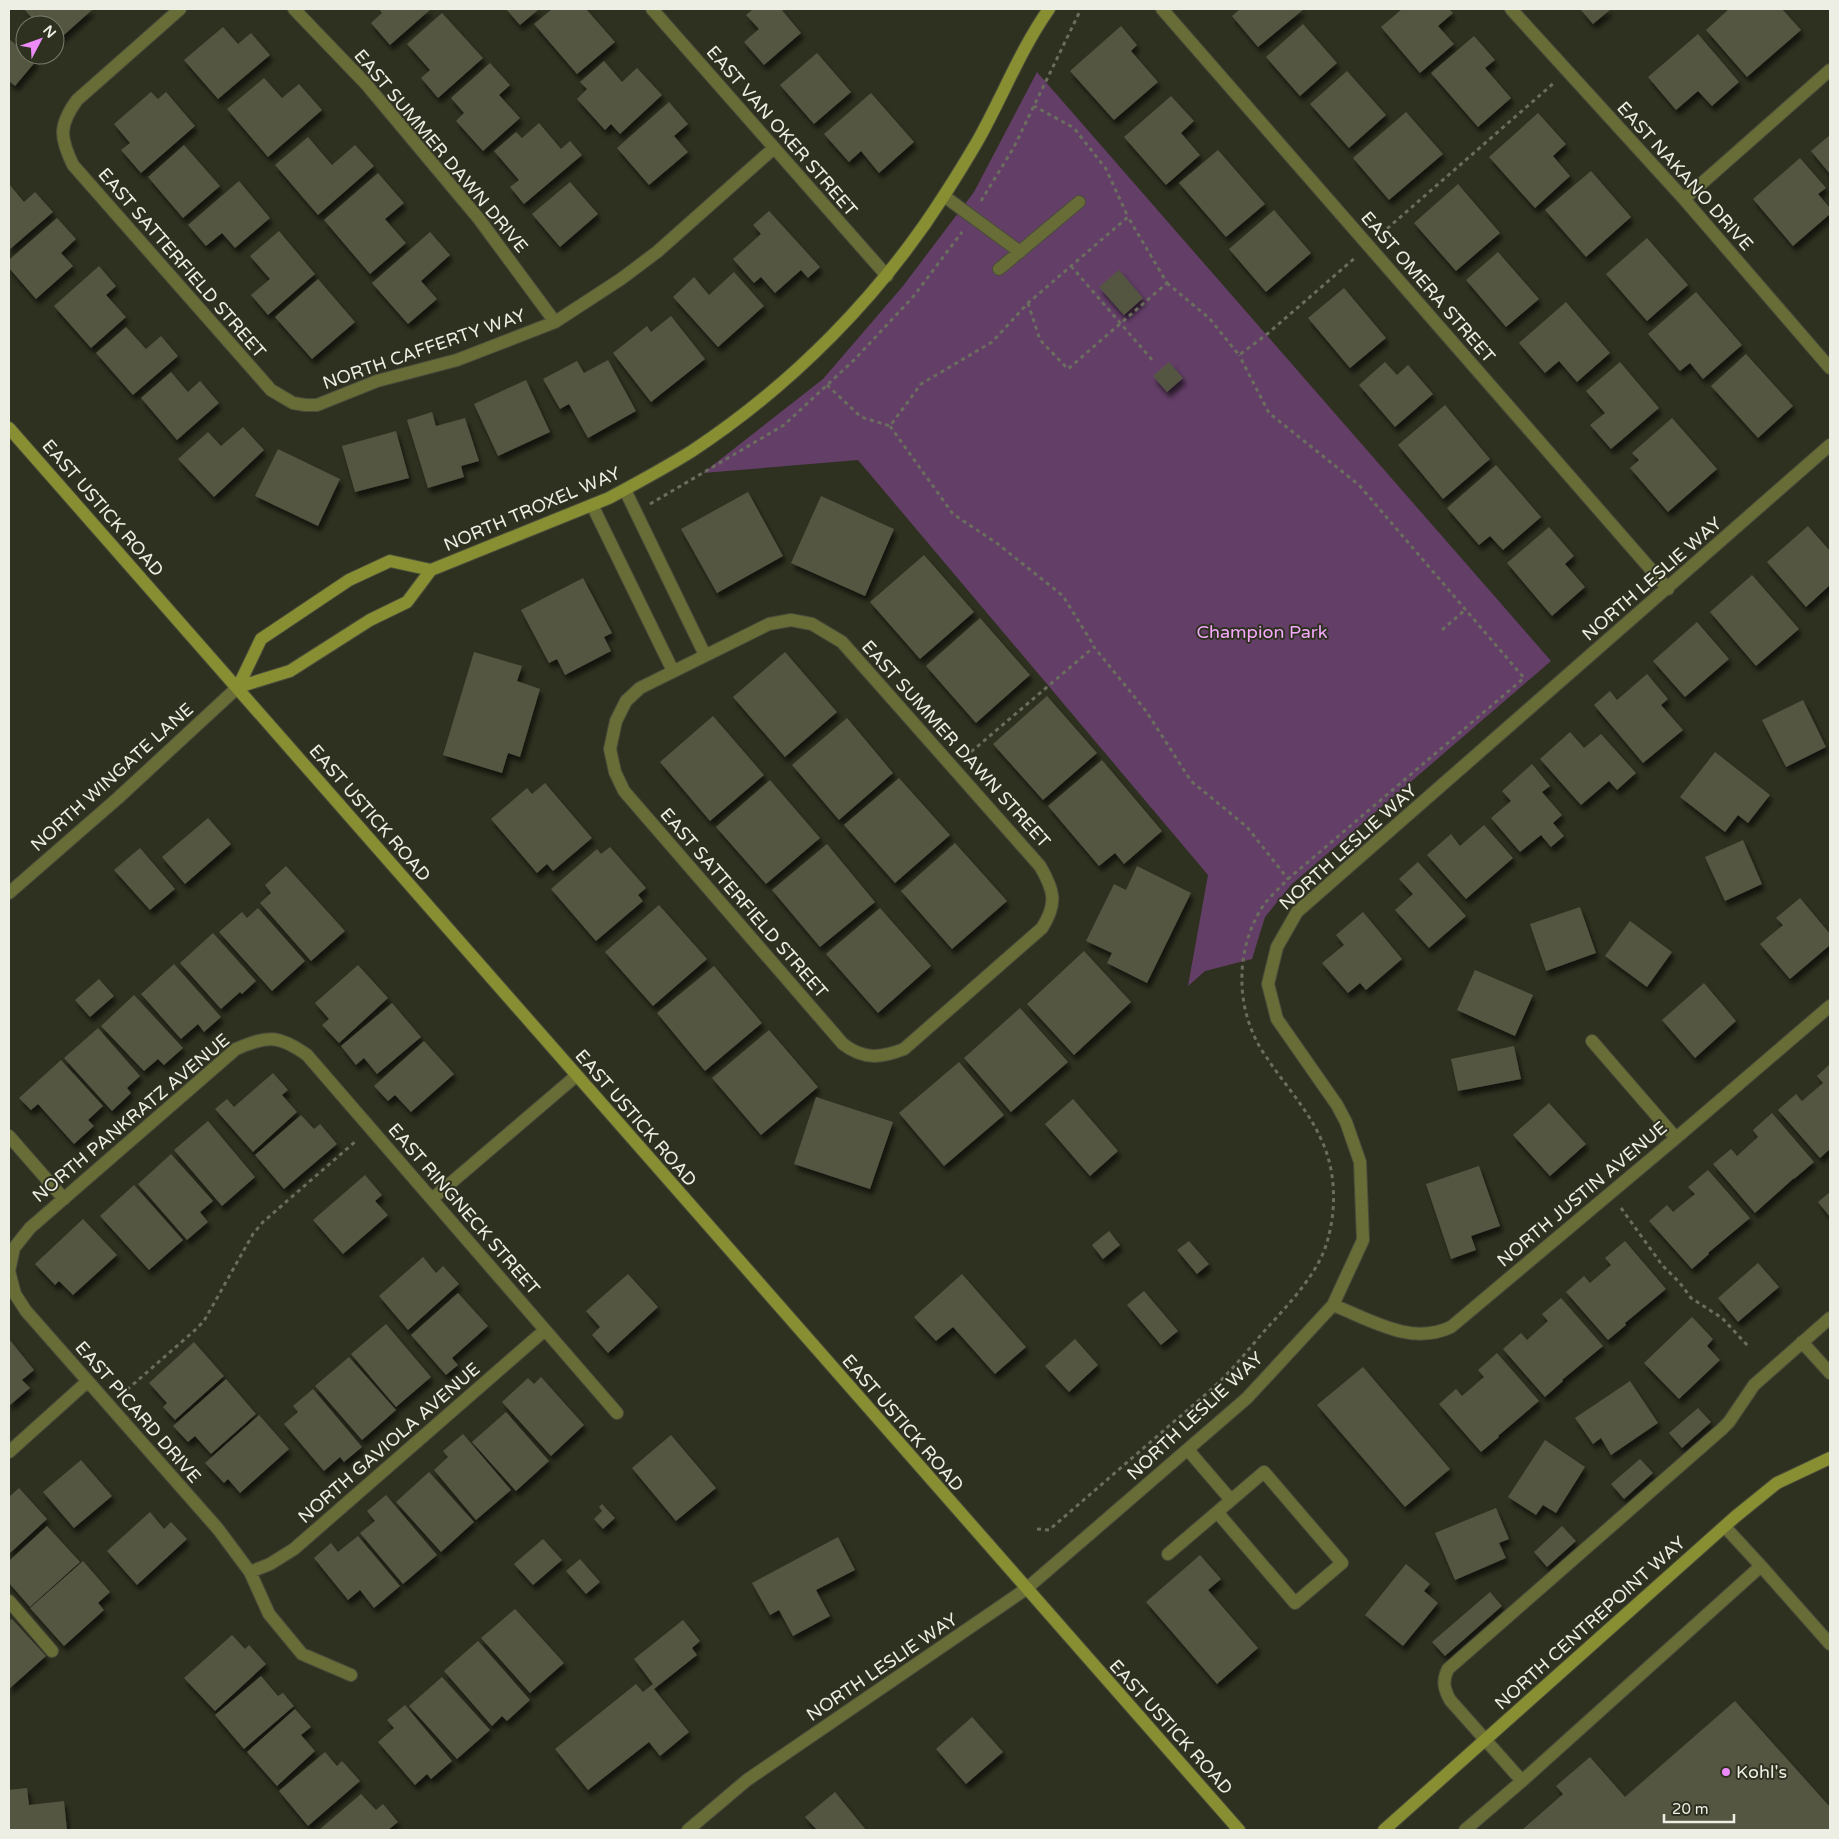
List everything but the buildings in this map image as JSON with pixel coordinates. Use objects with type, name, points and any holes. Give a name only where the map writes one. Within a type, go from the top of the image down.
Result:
[{"type":"street","name":"EAST SATTERFIELD STREET","points":[[180,9],[77,100],[66,115],[62,132],[65,149],[73,165],[271,390],[293,403]]},
{"type":"street","name":"EAST SUMMER DAWN DRIVE","points":[[294,9],[366,84],[473,211],[555,322]]},
{"type":"street","name":"EAST VAN OKER STREET","points":[[652,9],[887,276]]},
{"type":"street","name":"NORTH TROXEL WAY","points":[[238,687],[290,671],[370,620],[407,602],[431,570],[625,490],[692,451],[758,402],[804,362],[846,321],[887,276],[944,196],[977,142],[1016,65],[1049,9]]},
{"type":"street","name":"EAST OMERA STREET","points":[[1162,9],[1668,589]]},
{"type":"street","name":"EAST NAKANO DRIVE","points":[[1511,9],[1684,199],[1830,368]]},
{"type":"street","points":[[1684,199],[1830,70]]},
{"type":"street","name":"NORTH CAFFERTY WAY","points":[[293,403],[305,405],[318,404],[377,381],[457,360],[555,322],[621,279],[657,252],[774,148]]},
{"type":"street","points":[[944,196],[1020,252]]},
{"type":"street","points":[[999,269],[1079,202]]},
{"type":"street","name":"EAST USTICK ROAD","points":[[9,428],[1239,1830]]},
{"type":"street","name":"NORTH LESLIE WAY","points":[[688,1830],[747,1780],[1026,1589],[1247,1398],[1333,1305],[1364,1240],[1360,1162],[1354,1140],[1336,1105],[1277,1019],[1268,984],[1277,947],[1297,912],[1668,589],[1830,445]]},
{"type":"street","points":[[592,505],[673,671],[705,655],[625,490]]},
{"type":"street","name":"NORTH TROXEL WAY","points":[[238,687],[261,639],[349,580],[390,561],[431,570]]},
{"type":"street","name":"EAST SUMMER DAWN STREET","points":[[705,655],[769,624],[791,620],[812,624],[842,642],[1040,866],[1050,884],[1053,903]]},
{"type":"street","name":"EAST SATTERFIELD STREET","points":[[673,671],[640,688],[626,701],[616,721],[610,749],[615,772],[624,791],[843,1044],[853,1052],[876,1057],[904,1049],[1035,936],[1048,918],[1053,903]]},
{"type":"street","name":"NORTH WINGATE LANE","points":[[9,893],[118,798],[238,687]]},
{"type":"street","name":"NORTH JUSTIN AVENUE","points":[[1333,1305],[1401,1332],[1416,1335],[1429,1335],[1451,1327],[1830,1006]]},
{"type":"street","name":"NORTH PANKRATZ AVENUE","points":[[9,1271],[14,1248],[30,1228],[236,1049],[257,1039],[276,1039]]},
{"type":"street","name":"EAST RINGNECK STREET","points":[[276,1039],[292,1044],[307,1055],[617,1412]]},
{"type":"street","points":[[1592,1041],[1676,1138]]},
{"type":"street","points":[[432,1198],[576,1076]]},
{"type":"street","points":[[9,1136],[64,1199]]},
{"type":"street","name":"EAST PICARD DRIVE","points":[[9,1271],[15,1294],[26,1311],[218,1529],[250,1572],[268,1614],[302,1654],[351,1675]]},
{"type":"street","points":[[1522,1781],[1456,1708],[1446,1694],[1443,1685],[1448,1669],[1722,1429],[1729,1422],[1754,1385],[1830,1318]]},
{"type":"street","name":"NORTH GAVIOLA AVENUE","points":[[250,1572],[270,1564],[294,1549],[545,1330]]},
{"type":"street","points":[[1802,1342],[1830,1373]]},
{"type":"street","points":[[9,1452],[88,1382]]},
{"type":"street","points":[[1188,1450],[1231,1500]]},
{"type":"street","name":"NORTH CENTREPOINT WAY","points":[[1384,1830],[1777,1483],[1830,1458]]},
{"type":"street","points":[[1168,1554],[1217,1512],[1231,1500],[1264,1472],[1342,1563],[1295,1603],[1217,1512]]},
{"type":"street","points":[[1725,1527],[1830,1644]]},
{"type":"street","points":[[1465,1830],[1761,1566]]},
{"type":"street","points":[[9,1601],[52,1651]]},
{"type":"path","points":[[1381,234],[1555,82]]},
{"type":"path","points":[[1034,106],[1074,128],[1106,169],[1128,217],[1167,283],[1209,318],[1239,355],[1269,413],[1359,485],[1524,678],[1288,879],[1264,906],[1248,936],[1242,973],[1242,992],[1248,1022],[1263,1053],[1308,1115],[1322,1139],[1333,1186],[1334,1212],[1327,1243],[1318,1263],[1291,1302],[1218,1384],[1049,1530],[1037,1528]]},
{"type":"path","points":[[890,426],[921,384],[992,342],[1028,303],[1128,217]]},
{"type":"path","points":[[1239,355],[1356,256]]},
{"type":"path","points":[[1071,266],[1153,361]]},
{"type":"path","points":[[1028,303],[1040,340],[1068,369],[1167,283]]},
{"type":"path","points":[[827,385],[861,417],[890,426],[953,514],[998,544],[1063,596],[1094,647],[1146,712],[1191,781],[1247,827],[1288,879]]},
{"type":"path","points":[[1442,630],[1465,610]]},
{"type":"path","points":[[952,768],[1094,647]]},
{"type":"path","points":[[109,1405],[194,1331],[204,1320],[253,1234],[263,1222],[371,1128]]},
{"type":"path","points":[[1608,1195],[1622,1210],[1662,1265],[1680,1283],[1690,1298],[1722,1318],[1749,1348]]},
{"type":"green space","name":"Champion Park","points":[[1037,72],[1551,661],[1291,885],[1265,917],[1252,959],[1205,971],[1188,986],[1208,875],[858,460],[703,473],[823,379],[903,286],[974,192]]},
{"type":"place","name":"Kohl's","points":[[1726,1772]]}]
